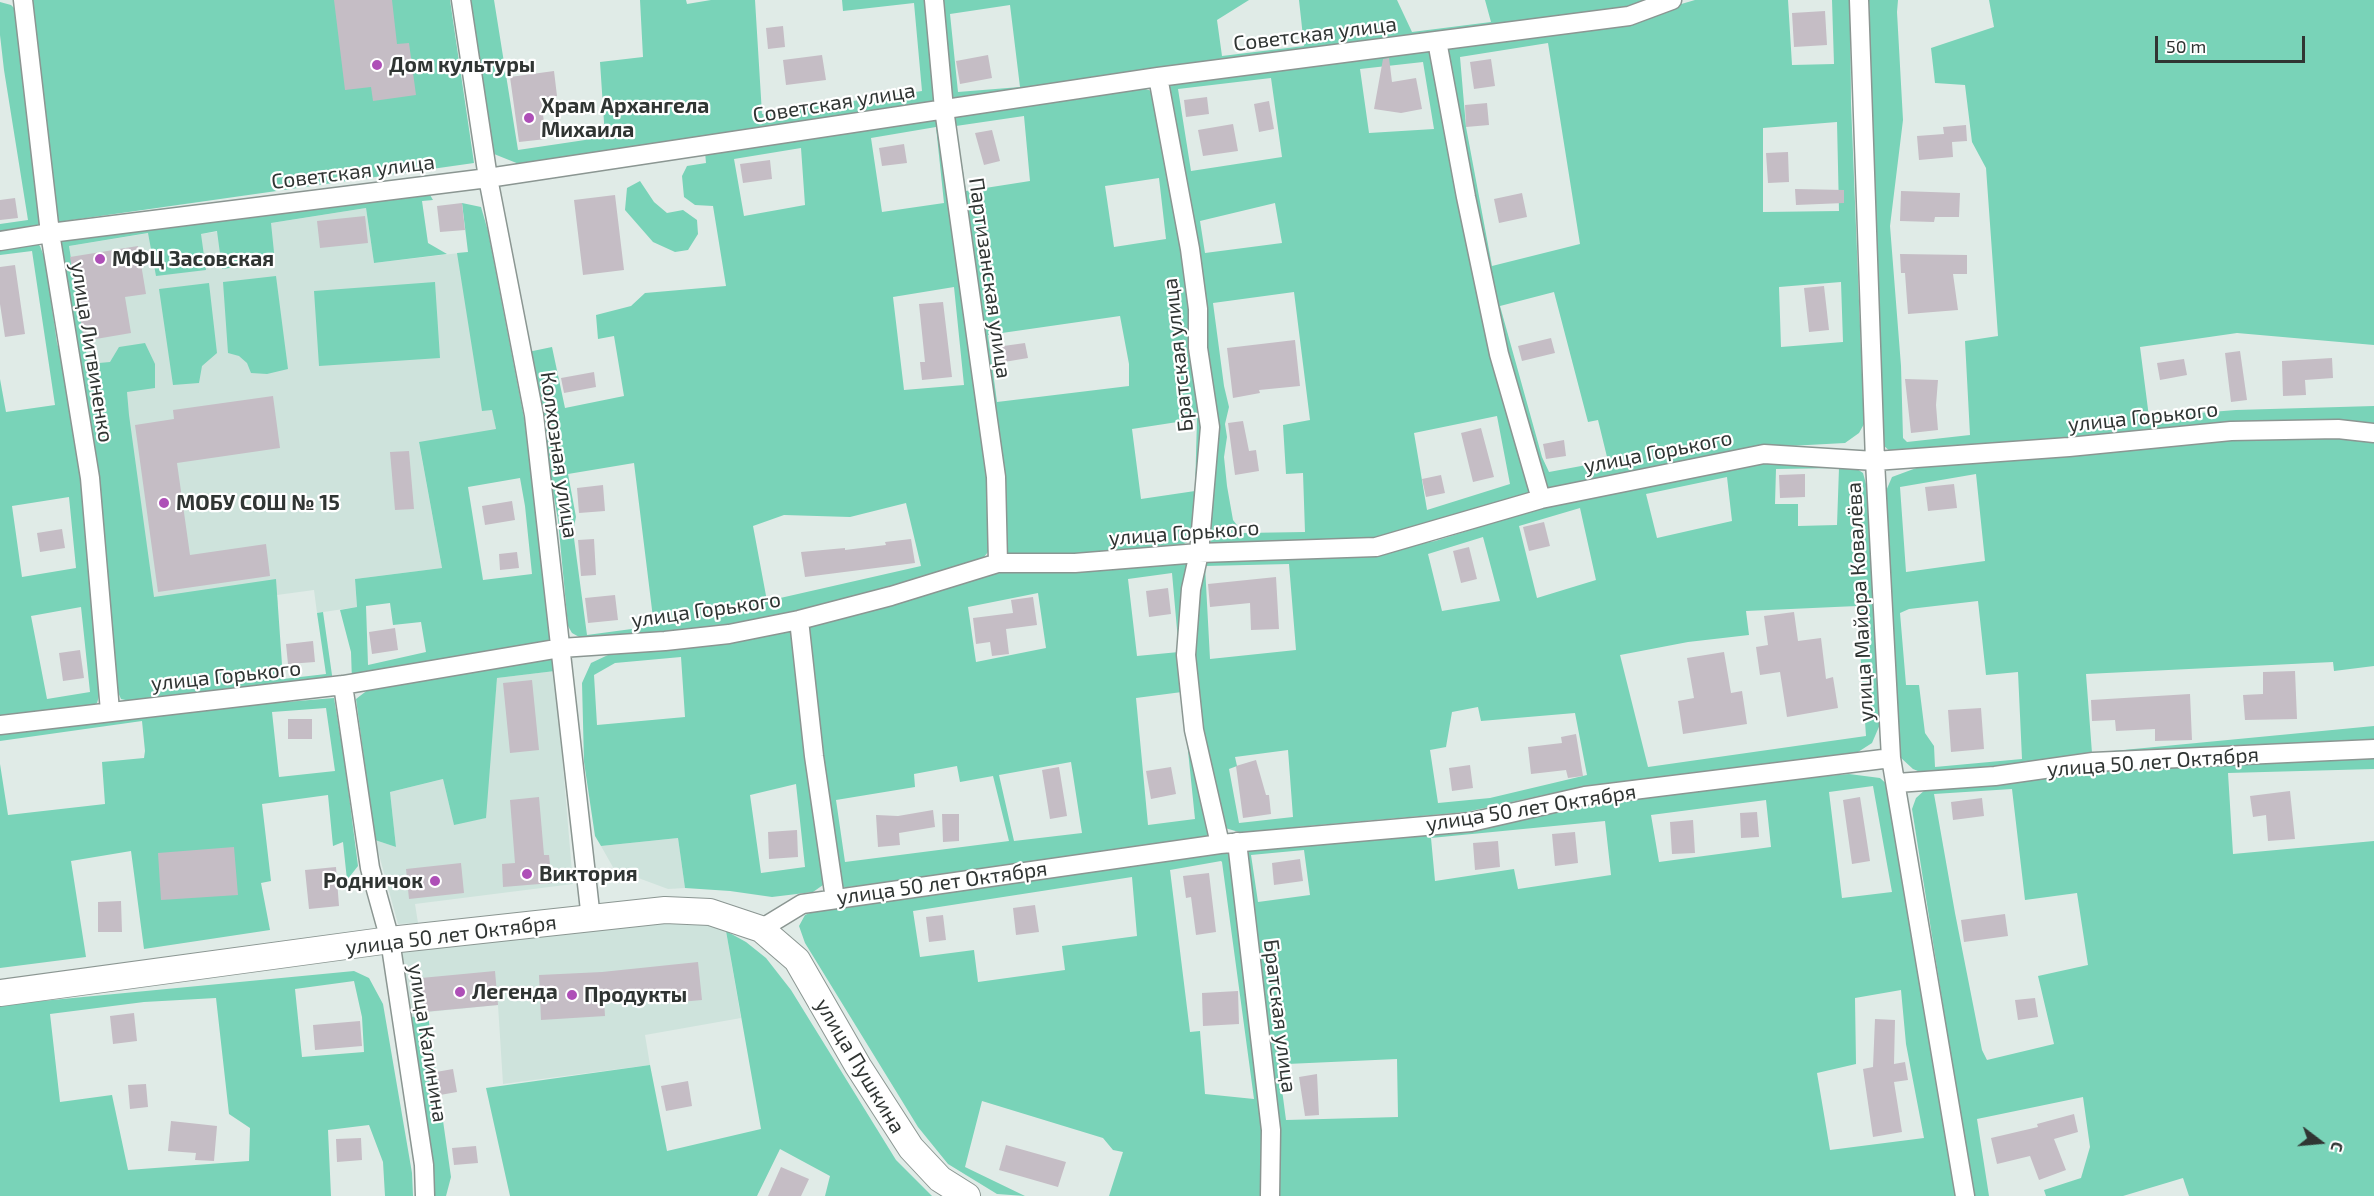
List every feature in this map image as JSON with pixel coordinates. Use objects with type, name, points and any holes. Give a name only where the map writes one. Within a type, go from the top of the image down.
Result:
[{"type":"main road","name":"улица 50 лет Октября","points":[[0,993],[390,940],[665,910],[710,912],[761,929]]},
{"type":"main road","name":"улица Пушкина","points":[[761,929],[797,960],[858,1066],[911,1149],[940,1179],[967,1196]]},
{"type":"street","name":"улица Литвиненко","points":[[23,0],[50,233],[90,478],[110,711]]},
{"type":"street","name":"Колхозная улица","points":[[460,0],[488,178],[534,415],[591,919]]},
{"type":"street","name":"Партизанская улица","points":[[934,0],[944,109],[996,477],[998,563]]},
{"type":"street","name":"Советская улица","points":[[0,241],[488,178],[1158,77],[1629,16],[1672,0]]},
{"type":"street","name":"улица Майора Ковалёва","points":[[1859,0],[1875,461],[1891,758],[1965,1196]]},
{"type":"street","points":[[1437,41],[1466,197],[1499,354],[1541,499]]},
{"type":"street","name":"Братская улица","points":[[1158,77],[1190,249],[1198,309],[1198,348],[1210,427],[1199,553],[1191,589],[1186,655],[1194,730],[1229,843],[1271,1130],[1270,1196]]},
{"type":"street","name":"улица Горького","points":[[0,725],[343,685],[561,648],[729,634],[799,620],[891,596],[998,563],[1075,563],[1199,553],[1376,547],[1541,499],[1764,454],[1875,461],[2069,447],[2231,431],[2338,429],[2374,433]]},
{"type":"street","points":[[799,620],[814,756],[835,899]]},
{"type":"street","name":"улица Калинина","points":[[343,685],[370,868],[390,940],[424,1165],[425,1196]]},
{"type":"street","name":"улица 50 лет Октября","points":[[1897,783],[1995,776],[2093,762],[2374,749]]},
{"type":"street","name":"улица 50 лет Октября","points":[[761,929],[802,904],[835,899],[1229,843],[1471,822],[1585,796],[1891,758]]},
{"type":"shaded area","points":[[366,208],[374,263],[468,252],[496,430],[419,443],[442,568],[355,579],[357,607],[317,613],[314,590],[277,595],[278,604],[159,623],[107,491],[69,246],[175,229],[177,238]]},
{"type":"shaded area","points":[[555,671],[573,884],[415,904],[418,923],[398,924],[375,840],[396,847],[390,792],[443,779],[454,824],[485,818],[497,678]]},
{"type":"shaded area","points":[[678,838],[685,888],[668,889],[614,869],[601,846]]},
{"type":"shaded area","points":[[670,921],[712,925],[726,931],[741,1018],[645,1035],[650,1065],[503,1084],[498,1005],[428,1012],[428,1015],[411,1017],[402,950]]},
{"type":"green space","points":[[32,0],[450,0],[474,163],[58,222]]},
{"type":"green space","points":[[471,0],[494,0],[518,150],[605,137],[600,62],[643,57],[640,0],[686,0],[687,4],[711,0],[755,0],[762,114],[922,91],[914,3],[843,11],[842,0],[929,0],[939,104],[519,164],[494,154]]},
{"type":"green space","points":[[941,0],[1249,0],[1217,20],[1222,56],[1304,46],[1299,0],[1397,0],[1412,32],[1491,22],[1485,0],[1660,0],[1621,11],[950,104]],"holes":[[[1010,5],[1020,87],[958,92],[950,14]]]},
{"type":"green space","points":[[1695,0],[1788,0],[1792,65],[1834,64],[1832,0],[1850,0],[1851,104],[1864,424],[1859,433],[1845,443],[1789,446],[1547,493],[1504,353],[1443,46],[1630,19]],"holes":[[[1548,43],[1580,244],[1492,266],[1466,127],[1460,57]],[[1837,122],[1839,211],[1763,212],[1763,128]],[[1841,282],[1843,342],[1781,347],[1779,287]],[[1554,292],[1588,422],[1598,420],[1608,461],[1549,472],[1542,457],[1500,306]]]},
{"type":"green space","points":[[1869,0],[1898,0],[1903,120],[1890,226],[1901,366],[1903,438],[1907,442],[1970,435],[1965,341],[1998,336],[1986,168],[1972,142],[1965,85],[1935,83],[1931,48],[1994,27],[1989,0],[2374,0],[2374,345],[2237,333],[2140,347],[2149,417],[2236,410],[2374,406],[2374,429],[1893,454],[1882,444]]},
{"type":"green space","points":[[0,2],[11,5],[19,13],[42,228],[0,235],[0,224],[28,220],[4,70],[0,35]]},
{"type":"green space","points":[[1434,48],[1536,495],[1380,541],[1211,545],[1209,532],[1214,397],[1163,82]],"holes":[[[1423,62],[1434,129],[1369,133],[1360,69]],[[1271,78],[1282,157],[1191,171],[1178,89]],[[1275,203],[1282,243],[1205,253],[1200,221]],[[1294,292],[1310,420],[1283,425],[1286,474],[1303,473],[1305,532],[1243,533],[1233,520],[1224,457],[1227,437],[1225,424],[1229,407],[1213,303]],[[1497,416],[1510,484],[1427,510],[1414,433]]]},
{"type":"green space","points":[[1138,87],[1152,91],[1164,128],[1204,400],[1192,539],[1184,544],[1087,558],[1007,554],[950,115]],"holes":[[[1024,116],[1030,181],[966,191],[956,126]],[[1159,178],[1166,239],[1114,247],[1105,186]],[[1120,316],[1129,364],[1129,386],[997,402],[988,335]],[[1197,419],[1195,491],[1141,499],[1132,429]]]},
{"type":"green space","points":[[942,116],[991,481],[991,548],[981,561],[912,583],[751,623],[677,633],[581,638],[572,633],[568,626],[558,520],[528,352],[552,347],[565,408],[624,396],[614,336],[598,339],[596,315],[631,306],[645,293],[726,286],[713,206],[695,205],[684,197],[682,176],[687,166],[706,163],[705,152]],"holes":[[[936,127],[944,203],[882,212],[871,138]],[[801,148],[805,205],[744,216],[734,159]],[[954,287],[964,385],[904,390],[893,297]],[[634,463],[654,626],[587,635],[573,531],[576,517],[568,474]],[[906,503],[921,566],[767,601],[753,526],[784,515],[850,517]]]},
{"type":"green space","points":[[640,181],[654,202],[667,213],[683,210],[697,220],[698,234],[688,250],[675,252],[653,242],[625,210],[627,188]]},
{"type":"green space","points":[[423,183],[433,200],[422,201],[428,243],[447,254],[374,263],[366,208],[271,223],[275,262],[222,269],[217,231],[201,234],[206,270],[156,276],[148,233],[69,246],[88,364],[110,362],[119,347],[145,343],[155,364],[155,388],[127,392],[154,597],[276,579],[283,679],[326,674],[317,613],[323,612],[333,682],[134,702],[121,699],[110,674],[58,240]]},
{"type":"green space","points":[[462,203],[481,207],[488,231],[525,423],[551,642],[352,681],[351,652],[340,610],[357,607],[355,579],[442,568],[419,442],[496,429],[492,410],[482,411],[457,253],[468,252]],"holes":[[[520,478],[532,574],[483,580],[468,487]],[[390,603],[393,625],[421,622],[426,652],[368,665],[366,606]]]},
{"type":"green space","points":[[34,241],[40,246],[45,259],[57,343],[65,369],[85,481],[101,689],[97,703],[88,709],[0,722],[0,379],[6,412],[55,405],[32,251],[0,255],[0,246]],"holes":[[[69,497],[76,568],[22,577],[12,506]],[[81,607],[90,692],[47,699],[31,616]]]},
{"type":"green space","points":[[276,276],[288,369],[267,374],[251,373],[247,363],[239,356],[228,353],[223,282]]},
{"type":"green space","points":[[435,282],[440,358],[319,366],[314,291]]},
{"type":"green space","points":[[209,283],[217,353],[202,366],[199,383],[173,385],[159,289]]},
{"type":"green space","points":[[2231,436],[2374,438],[2374,666],[2334,671],[2333,662],[2086,674],[2092,753],[2374,726],[2374,742],[2050,762],[1925,774],[1913,769],[1900,757],[1898,741],[1886,491],[1892,477],[1919,467]],"holes":[[[1976,474],[1985,561],[1906,572],[1900,487]],[[1978,601],[1986,675],[2018,672],[2022,759],[1935,767],[1934,746],[1925,733],[1919,685],[1906,685],[1900,613],[1909,609]]]},
{"type":"green space","points":[[1796,462],[1848,463],[1863,473],[1869,495],[1881,722],[1872,743],[1858,752],[1821,761],[1544,795],[1466,812],[1297,827],[1246,834],[1225,828],[1198,726],[1191,651],[1202,557],[1358,555],[1435,541],[1578,496],[1741,465]],"holes":[[[1839,468],[1837,525],[1798,526],[1798,504],[1775,504],[1776,469]],[[1727,477],[1732,521],[1657,538],[1646,494]],[[1580,508],[1596,580],[1537,598],[1519,526]],[[1483,537],[1500,601],[1442,611],[1428,554]],[[1289,564],[1296,650],[1210,659],[1205,566]],[[1857,606],[1866,736],[1648,767],[1620,655],[1688,642],[1749,635],[1746,611]],[[1478,707],[1481,721],[1575,713],[1587,775],[1490,798],[1438,803],[1430,750],[1446,747],[1452,712]],[[1288,750],[1293,817],[1239,823],[1229,769],[1237,766],[1235,757]]]},
{"type":"green space","points":[[1188,559],[1185,590],[1213,836],[910,880],[839,888],[803,626],[961,580],[1006,572]],"holes":[[[1172,573],[1179,652],[1137,656],[1128,579]],[[1038,593],[1046,648],[976,662],[968,607]],[[1182,692],[1195,819],[1148,825],[1136,698]],[[1071,762],[1082,833],[1014,841],[999,775]],[[957,766],[960,782],[993,776],[1009,841],[845,862],[836,800],[915,787],[914,774]]]},
{"type":"green space","points":[[793,631],[828,871],[823,885],[813,892],[772,897],[685,888],[678,838],[601,846],[595,836],[584,762],[582,683],[591,663],[608,655]],"holes":[[[681,657],[685,717],[597,725],[594,675],[615,663]],[[796,784],[805,867],[761,873],[750,795]]]},
{"type":"green space","points":[[551,653],[555,671],[497,678],[486,818],[454,825],[443,779],[390,792],[396,847],[375,840],[356,699],[369,689]]},
{"type":"green space","points":[[334,698],[358,866],[347,880],[343,842],[333,846],[328,795],[262,804],[271,881],[261,883],[270,930],[144,949],[131,851],[71,861],[86,957],[0,968],[0,764],[8,815],[105,804],[102,762],[144,758],[145,751],[142,721],[0,741],[0,733],[118,716]],"holes":[[[326,708],[335,771],[279,777],[272,712]]]},
{"type":"green space","points":[[2374,755],[2374,769],[2228,773],[2233,854],[2374,841],[2374,1196],[2189,1196],[2183,1178],[2123,1196],[2046,1196],[2044,1190],[2081,1178],[2090,1147],[2083,1097],[1977,1119],[1989,1196],[1973,1196],[1912,809],[1916,798],[1926,789],[2102,769]],"holes":[[[2012,789],[2025,900],[2077,893],[2088,965],[2038,976],[2054,1044],[1987,1060],[1982,1050],[1934,794]]]},
{"type":"green space","points":[[1849,774],[1880,778],[1891,788],[1957,1196],[1275,1196],[1243,847],[1743,784]],"holes":[[[1873,786],[1892,892],[1842,898],[1829,792]],[[1766,800],[1771,847],[1659,862],[1651,815]],[[1605,821],[1611,875],[1518,889],[1514,869],[1435,881],[1431,838]],[[1304,850],[1310,895],[1258,902],[1251,855]],[[1901,990],[1906,1044],[1924,1138],[1830,1150],[1817,1073],[1856,1064],[1855,998]],[[1397,1059],[1398,1117],[1286,1120],[1281,1082],[1289,1077],[1287,1064]]]},
{"type":"green space","points":[[1234,849],[1267,1131],[1266,1196],[1109,1196],[1123,1152],[1113,1150],[1103,1138],[982,1101],[965,1167],[1025,1196],[997,1194],[948,1164],[918,1127],[805,943],[799,926],[805,915],[819,909]],"holes":[[[1222,862],[1254,1099],[1205,1094],[1200,1031],[1190,1032],[1170,870]],[[1132,877],[1137,936],[1062,946],[1065,970],[978,982],[974,950],[920,957],[913,911]]]},
{"type":"green space","points":[[726,931],[746,942],[766,958],[791,990],[896,1160],[932,1196],[825,1196],[830,1176],[780,1149],[757,1196],[510,1196],[486,1088],[650,1065],[667,1151],[761,1129]]},
{"type":"green space","points":[[354,971],[369,978],[383,1004],[412,1173],[413,1196],[385,1196],[383,1162],[369,1125],[328,1130],[331,1196],[0,1196],[0,1005]],"holes":[[[354,981],[362,1017],[364,1052],[302,1057],[295,989]],[[216,998],[229,1114],[250,1128],[249,1161],[128,1170],[112,1095],[60,1102],[50,1014],[144,1002]]]},
{"type":"green space","points":[[428,1015],[451,1177],[446,1196],[434,1196],[432,1159],[411,1017]]},
{"type":"building","name":"Дом культуры","points":[[334,0],[392,0],[397,44],[409,43],[416,95],[373,101],[371,87],[345,90]]},
{"type":"building","points":[[1825,11],[1827,45],[1794,47],[1792,13]]},
{"type":"building","points":[[783,26],[785,47],[768,49],[766,28]]},
{"type":"building","points":[[822,55],[826,80],[786,85],[783,60]]},
{"type":"building","points":[[988,55],[992,78],[960,84],[956,61]]},
{"type":"building","points":[[1389,58],[1392,82],[1416,78],[1422,109],[1401,113],[1374,109],[1383,59]]},
{"type":"building","points":[[1491,59],[1495,86],[1474,89],[1470,62]]},
{"type":"building","name":"Храм Архангела Михаила","points":[[554,71],[557,96],[541,98],[546,139],[519,142],[510,77]]},
{"type":"building","points":[[1207,97],[1209,114],[1186,117],[1184,100]]},
{"type":"building","points":[[1269,101],[1274,129],[1259,132],[1254,104]]},
{"type":"building","points":[[1487,103],[1489,125],[1466,127],[1465,105]]},
{"type":"building","points":[[1233,124],[1238,151],[1203,156],[1198,130]]},
{"type":"building","points":[[1966,125],[1967,141],[1952,142],[1953,157],[1919,160],[1917,136],[1944,134],[1943,127]]},
{"type":"building","points":[[992,130],[1000,161],[984,165],[975,133]]},
{"type":"building","points":[[904,144],[907,163],[882,166],[879,148]]},
{"type":"building","points":[[1788,152],[1789,182],[1768,183],[1766,153]]},
{"type":"building","points":[[770,160],[772,179],[743,183],[740,164]]},
{"type":"building","points":[[1795,189],[1844,190],[1844,203],[1796,205]]},
{"type":"building","points":[[1901,191],[1960,193],[1959,217],[1935,217],[1934,222],[1900,221]]},
{"type":"building","points":[[1522,193],[1527,217],[1499,223],[1494,199]]},
{"type":"building","points":[[615,195],[624,270],[583,275],[574,200]]},
{"type":"building","points":[[15,198],[18,218],[0,220],[0,200]]},
{"type":"building","points":[[462,203],[465,230],[440,232],[437,206]]},
{"type":"building","points":[[365,216],[368,243],[320,248],[317,221]]},
{"type":"building","points":[[138,246],[146,294],[125,297],[131,333],[84,341],[70,257]]},
{"type":"building","points":[[1900,254],[1967,255],[1967,274],[1953,274],[1958,310],[1908,314],[1905,273],[1901,273]]},
{"type":"building","points":[[15,265],[25,334],[5,337],[0,304],[0,267]]},
{"type":"building","points":[[1824,286],[1829,330],[1809,332],[1804,288]]},
{"type":"building","points":[[943,302],[952,377],[922,380],[920,362],[925,362],[919,304]]},
{"type":"building","points":[[1551,338],[1555,353],[1522,361],[1518,346]]},
{"type":"building","points":[[1295,340],[1300,386],[1259,390],[1260,393],[1233,398],[1227,348]]},
{"type":"building","points":[[1025,343],[1028,358],[998,363],[996,347]]},
{"type":"building","points":[[2240,351],[2247,400],[2231,402],[2225,353]]},
{"type":"building","points":[[2332,358],[2333,378],[2305,380],[2306,395],[2283,396],[2282,361]]},
{"type":"building","points":[[2184,359],[2187,375],[2160,380],[2157,363]]},
{"type":"building","points":[[594,372],[596,387],[564,393],[561,378]]},
{"type":"building","points":[[1905,379],[1938,380],[1936,405],[1938,430],[1911,433]]},
{"type":"building","name":"МОБУ СОШ № 15","points":[[273,396],[280,448],[177,463],[190,555],[266,544],[270,576],[158,592],[135,425],[174,419],[173,410]]},
{"type":"building","points":[[1243,421],[1249,451],[1256,450],[1259,471],[1235,475],[1228,423]]},
{"type":"building","points":[[1481,428],[1494,477],[1473,482],[1461,433]]},
{"type":"building","points":[[1564,440],[1566,456],[1546,459],[1543,444]]},
{"type":"building","points":[[409,451],[414,509],[395,510],[390,452]]},
{"type":"building","points":[[1805,474],[1805,497],[1780,498],[1779,475]]},
{"type":"building","points":[[1441,475],[1445,493],[1426,497],[1422,479]]},
{"type":"building","points":[[1954,484],[1957,508],[1928,511],[1925,487]]},
{"type":"building","points":[[603,485],[605,511],[579,513],[577,488]]},
{"type":"building","points":[[512,501],[515,520],[485,525],[482,506]]},
{"type":"building","points":[[1544,522],[1550,546],[1529,551],[1523,527]]},
{"type":"building","points":[[62,529],[65,548],[40,552],[37,533]]},
{"type":"building","points":[[594,539],[596,575],[581,576],[578,540]]},
{"type":"building","points":[[911,539],[915,563],[805,577],[801,552],[845,548],[845,550],[886,545],[885,542]]},
{"type":"building","points":[[1469,547],[1477,579],[1461,583],[1453,551]]},
{"type":"building","points":[[517,552],[519,568],[500,570],[499,554]]},
{"type":"building","points":[[1276,577],[1279,629],[1251,630],[1250,603],[1210,607],[1208,584]]},
{"type":"building","points":[[1168,588],[1171,614],[1149,617],[1146,591]]},
{"type":"building","points":[[615,595],[618,620],[588,623],[585,598]]},
{"type":"building","points":[[1033,597],[1037,625],[1006,629],[1009,654],[992,656],[990,642],[976,644],[973,618],[1013,613],[1011,600]]},
{"type":"building","points":[[1794,612],[1798,641],[1821,638],[1826,679],[1833,677],[1838,708],[1787,717],[1780,672],[1760,675],[1756,647],[1768,645],[1764,616]]},
{"type":"building","points":[[395,628],[398,650],[372,654],[369,632]]},
{"type":"building","points":[[313,641],[315,662],[288,664],[286,644]]},
{"type":"building","points":[[80,650],[84,678],[63,681],[59,653]]},
{"type":"building","points":[[1724,652],[1731,693],[1742,691],[1747,724],[1683,734],[1678,701],[1694,698],[1687,658]]},
{"type":"building","points":[[2295,671],[2297,719],[2245,720],[2243,695],[2263,694],[2263,672]]},
{"type":"building","points":[[532,680],[539,750],[510,753],[503,683]]},
{"type":"building","points":[[2190,694],[2192,740],[2155,741],[2155,729],[2116,731],[2115,720],[2092,721],[2091,700]]},
{"type":"building","points":[[1981,708],[1984,749],[1951,752],[1948,710]]},
{"type":"building","points":[[288,719],[312,719],[312,739],[288,739]]},
{"type":"building","points":[[1576,734],[1583,776],[1568,778],[1566,770],[1531,774],[1528,747],[1562,743],[1561,737]]},
{"type":"building","points":[[1256,760],[1266,795],[1269,795],[1271,814],[1243,818],[1236,766]]},
{"type":"building","points":[[1470,765],[1473,788],[1452,791],[1449,768]]},
{"type":"building","points":[[1059,767],[1067,816],[1050,819],[1042,770]]},
{"type":"building","points":[[1171,767],[1176,794],[1151,799],[1146,771]]},
{"type":"building","points":[[2290,791],[2295,839],[2268,841],[2266,815],[2253,817],[2250,796]]},
{"type":"building","points":[[539,797],[544,855],[549,855],[552,883],[503,887],[502,864],[515,863],[510,800]]},
{"type":"building","points":[[1860,797],[1870,861],[1852,864],[1843,800]]},
{"type":"building","points":[[1982,798],[1984,816],[1953,820],[1951,802]]},
{"type":"building","points":[[933,810],[935,827],[899,833],[900,845],[878,847],[876,815],[898,816]]},
{"type":"building","points":[[1757,812],[1759,837],[1741,838],[1740,813]]},
{"type":"building","points":[[942,814],[959,814],[959,841],[943,842]]},
{"type":"building","points":[[1693,820],[1695,853],[1672,854],[1670,822]]},
{"type":"building","points":[[797,830],[798,857],[769,859],[768,832]]},
{"type":"building","points":[[1575,832],[1578,863],[1555,866],[1552,834]]},
{"type":"building","points":[[1498,841],[1500,867],[1475,870],[1473,843]]},
{"type":"building","points":[[234,847],[238,895],[161,900],[158,853]]},
{"type":"building","points":[[1300,859],[1303,881],[1274,885],[1272,863]]},
{"type":"building","name":"Родничок","points":[[461,863],[464,893],[409,899],[406,869]]},
{"type":"building","points":[[336,867],[339,906],[309,909],[305,870]]},
{"type":"building","points":[[1209,873],[1216,932],[1196,935],[1191,897],[1186,898],[1183,876]]},
{"type":"building","points":[[121,901],[122,932],[98,932],[98,902]]},
{"type":"building","points":[[1035,905],[1039,932],[1016,935],[1013,908]]},
{"type":"building","points":[[2005,914],[2008,936],[1964,942],[1961,920]]},
{"type":"building","points":[[943,915],[946,940],[929,942],[926,917]]},
{"type":"building","points":[[698,962],[702,1000],[669,1003],[668,991],[604,1000],[605,1016],[541,1020],[539,975],[602,972]]},
{"type":"building","name":"Легенда","points":[[495,971],[498,1005],[424,1012],[421,978]]},
{"type":"building","points":[[1238,991],[1239,1024],[1203,1026],[1202,993]]},
{"type":"building","points":[[2035,998],[2038,1017],[2018,1020],[2015,1000]]},
{"type":"building","points":[[134,1013],[137,1041],[113,1044],[110,1016]]},
{"type":"building","points":[[1875,1019],[1895,1020],[1894,1064],[1905,1062],[1908,1080],[1894,1082],[1902,1132],[1873,1137],[1863,1069],[1873,1067]]},
{"type":"building","points":[[360,1021],[362,1046],[315,1050],[313,1025]]},
{"type":"building","points":[[453,1069],[457,1092],[440,1095],[436,1072]]},
{"type":"building","points":[[1317,1074],[1319,1115],[1305,1116],[1299,1077]]},
{"type":"building","points":[[688,1081],[692,1106],[666,1111],[661,1086]]},
{"type":"building","points":[[146,1084],[148,1107],[130,1109],[128,1085]]},
{"type":"building","points":[[2074,1114],[2078,1132],[2054,1139],[2066,1170],[2039,1180],[2030,1156],[1997,1164],[1991,1138],[2038,1127],[2037,1124]]},
{"type":"building","points":[[171,1121],[217,1126],[214,1161],[195,1160],[196,1153],[168,1151]]},
{"type":"building","points":[[361,1138],[362,1160],[337,1162],[336,1139]]},
{"type":"building","points":[[1006,1145],[1066,1162],[1058,1187],[999,1170]]},
{"type":"building","points":[[476,1146],[478,1163],[454,1165],[452,1148]]},
{"type":"building","points":[[781,1167],[809,1179],[801,1196],[768,1196]]},
{"type":"place","name":"Дом культуры","points":[[377,65]]},
{"type":"place","name":"Храм Архангела Михаила","points":[[529,118]]},
{"type":"place","name":"МФЦ Засовская","points":[[100,259]]},
{"type":"place","name":"МОБУ СОШ № 15","points":[[164,503]]},
{"type":"place","name":"Виктория","points":[[527,874]]},
{"type":"place","name":"Родничок","points":[[435,881]]},
{"type":"place","name":"Легенда","points":[[460,992]]},
{"type":"place","name":"Продукты","points":[[572,995]]}]
